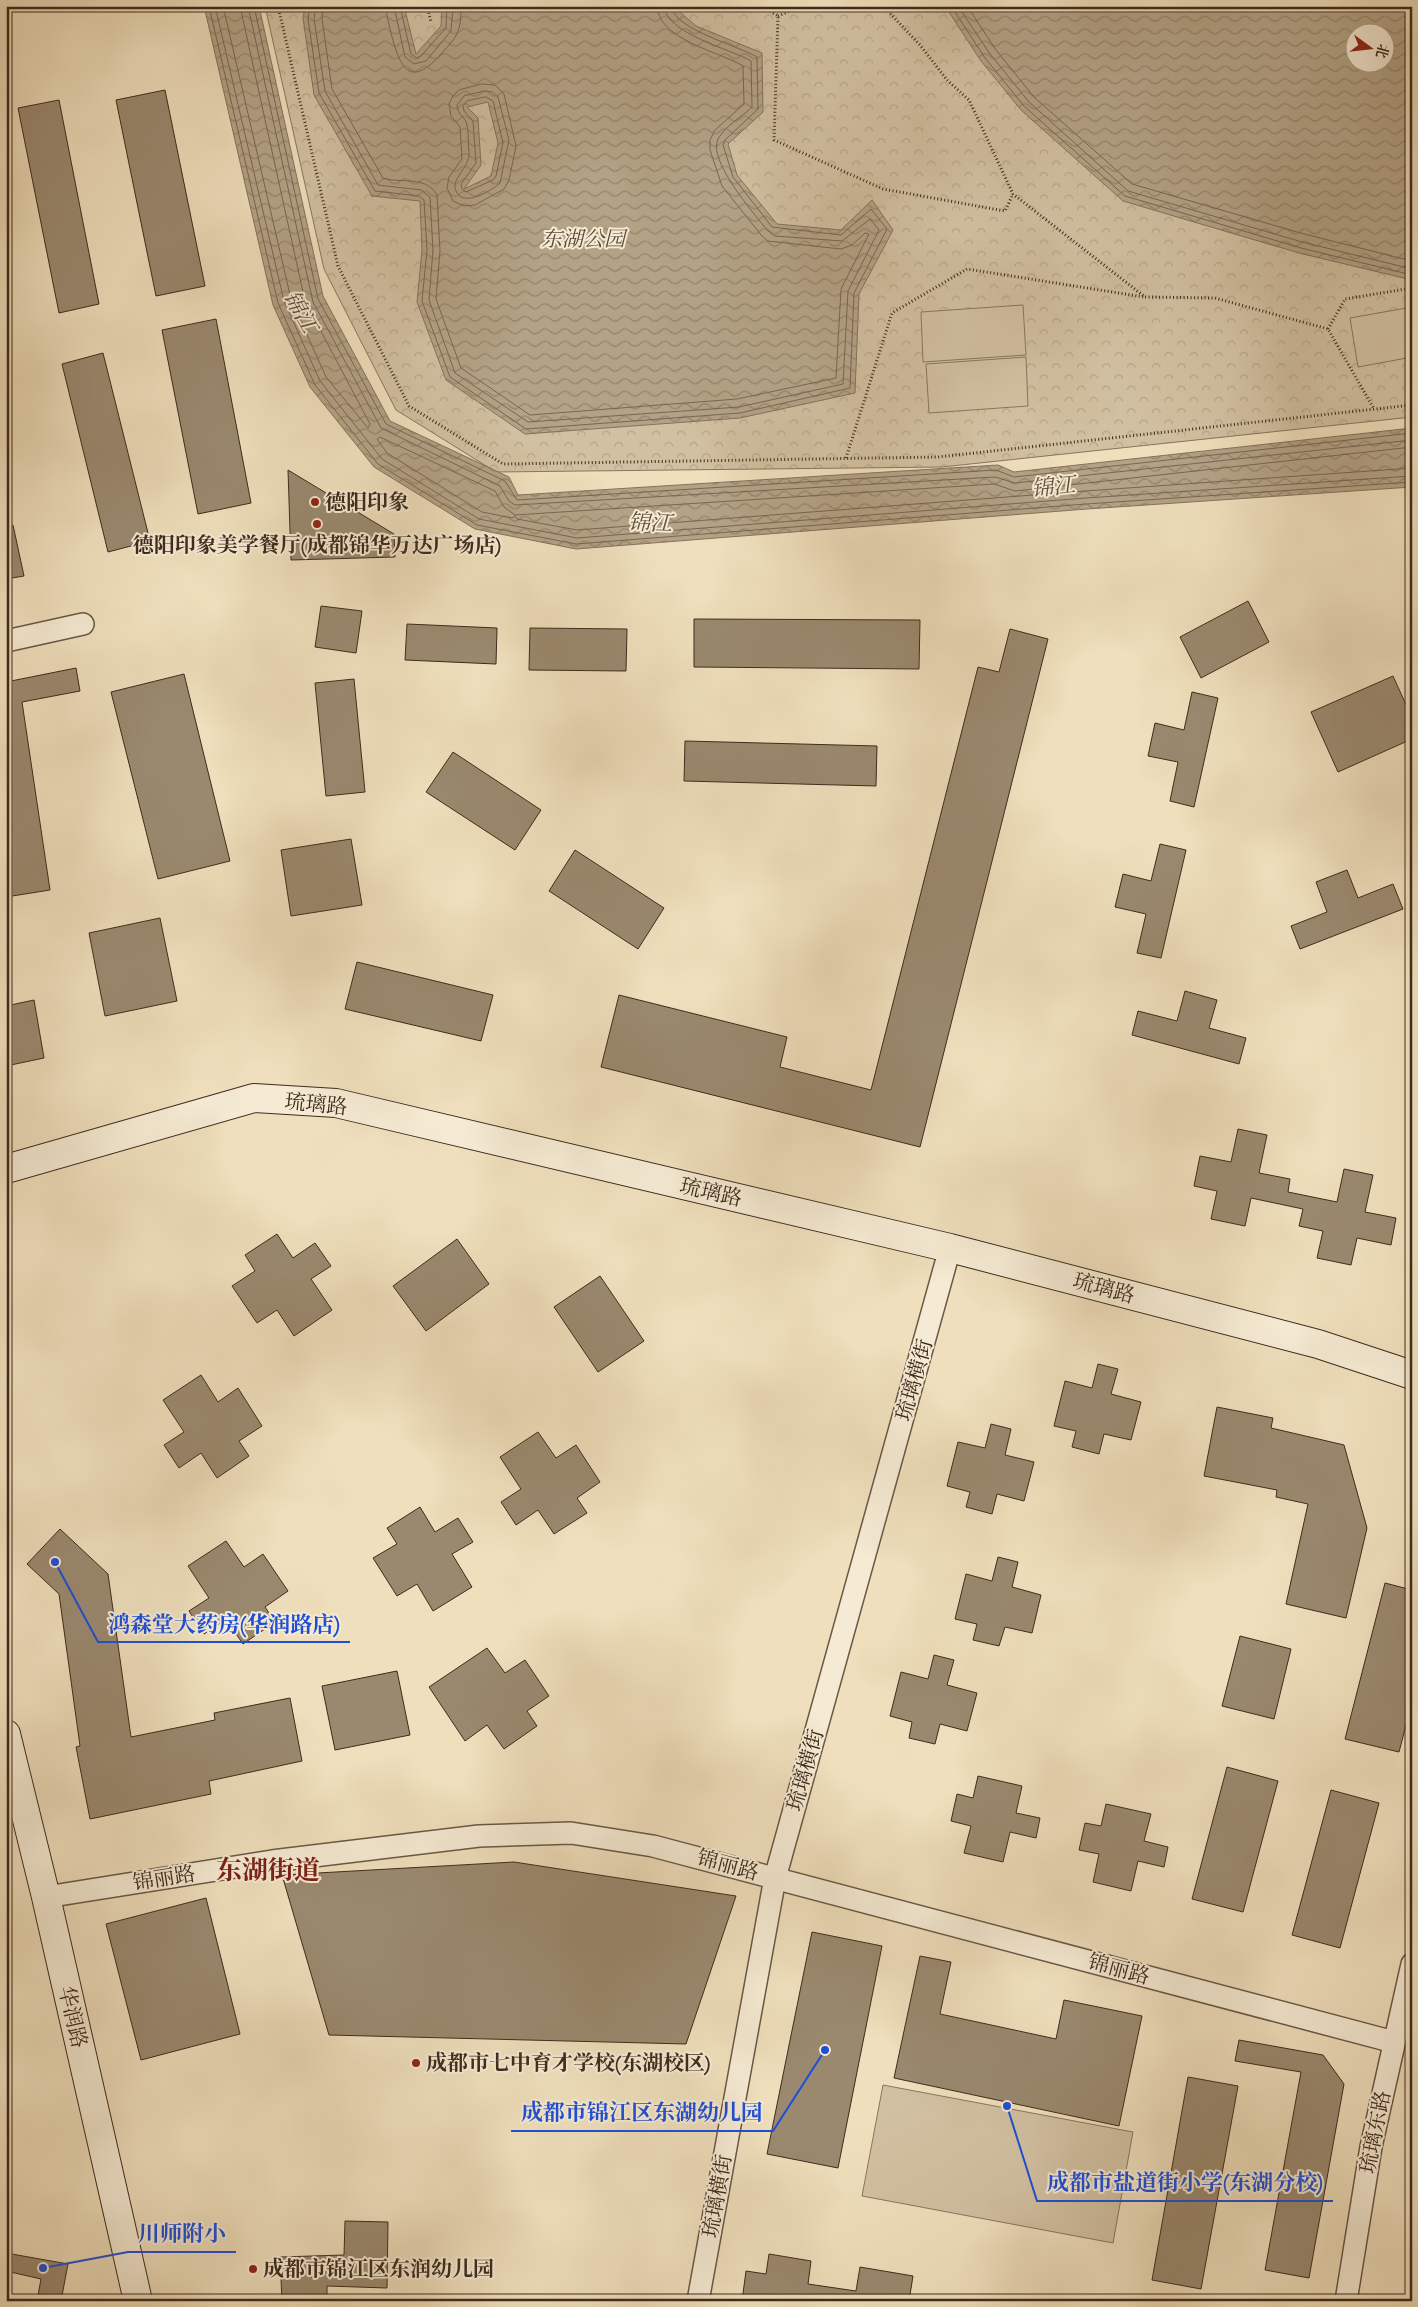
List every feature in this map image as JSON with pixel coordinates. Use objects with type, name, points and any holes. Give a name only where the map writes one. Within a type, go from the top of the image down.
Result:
[{"type":"street","points":[[6,640],[83,624]]},
{"type":"street","name":"琉璃路","points":[[6,1169],[254,1098],[336,1103],[950,1248],[1318,1344],[1412,1375]]},
{"type":"street","name":"琉璃横街","points":[[698,2301],[776,1878],[950,1248]]},
{"type":"street","name":"华润路","points":[[6,1734],[46,1897],[138,2301]]},
{"type":"street","name":"锦丽路","points":[[46,1897],[272,1861],[479,1836],[571,1833],[654,1846],[1394,2042]]},
{"type":"street","name":"琉璃东路","points":[[1346,2301],[1371,2147],[1410,1976]]},
{"type":"path","points":[[278,6],[338,266],[409,406],[503,464],[938,457],[1412,405]]},
{"type":"path","points":[[427,6],[431,22]]},
{"type":"path","points":[[760,6],[778,16]]},
{"type":"path","points":[[778,16],[802,6]]},
{"type":"path","points":[[883,6],[920,45],[946,80],[969,100],[1013,194],[1145,297]]},
{"type":"path","points":[[778,16],[774,140],[883,189],[1005,211],[1013,194]]},
{"type":"path","points":[[846,458],[892,313],[967,269],[1145,297],[1215,298],[1328,329],[1374,409]]},
{"type":"path","points":[[1328,329],[1345,299],[1412,288]]},
{"type":"green space","name":"东湖公园","points":[[265,6],[1412,6],[1412,417],[942,467],[496,472],[396,410],[324,269]]},
{"type":"green space","points":[[1023,305],[1026,355],[923,362],[921,312]]},
{"type":"green space","points":[[1412,307],[1412,357],[1358,367],[1350,318]]},
{"type":"green space","points":[[1026,357],[1028,406],[929,413],[926,364]]},
{"type":"green space","points":[[883,2085],[1133,2132],[1113,2243],[862,2196]]},
{"type":"water","name":"锦江","points":[[204,6],[259,6],[323,296],[390,421],[509,477],[518,495],[998,465],[1014,472],[1412,428],[1412,487],[1087,509],[576,549],[475,529],[374,467],[310,387],[273,305]]},
{"type":"water","points":[[305,6],[404,6],[416,54],[441,26],[442,6],[673,6],[696,26],[762,53],[763,112],[728,144],[737,175],[777,224],[841,230],[872,200],[893,230],[859,294],[855,393],[740,418],[525,434],[446,380],[417,302],[422,250],[420,201],[372,196],[314,95],[303,18]],"holes":[[[488,102],[498,143],[491,176],[464,189],[481,165],[478,118],[467,107]]]},
{"type":"water","points":[[945,6],[1412,6],[1412,280],[1299,253],[1123,201],[1021,110],[981,61]]},
{"type":"building","points":[[165,90],[205,286],[156,296],[116,100]]},
{"type":"building","points":[[59,100],[99,304],[59,313],[18,108]]},
{"type":"building","points":[[216,319],[251,503],[198,514],[162,330]]},
{"type":"building","points":[[103,353],[150,541],[108,552],[62,364]]},
{"type":"building","name":"德阳印象","points":[[288,470],[394,534],[395,557],[291,560]]},
{"type":"building","points":[[13,525],[24,576],[6,579],[6,526]]},
{"type":"building","points":[[1248,601],[1269,642],[1201,678],[1180,637]]},
{"type":"building","points":[[321,606],[362,611],[356,653],[315,647]]},
{"type":"building","points":[[694,619],[920,620],[919,669],[694,667]]},
{"type":"building","points":[[407,624],[497,628],[496,664],[405,660]]},
{"type":"building","points":[[530,628],[627,629],[626,671],[529,670]]},
{"type":"building","points":[[1010,629],[1048,639],[920,1147],[601,1067],[619,995],[787,1037],[780,1067],[871,1090],[978,667],[999,672]]},
{"type":"building","points":[[76,668],[80,691],[22,702],[50,890],[6,897],[6,682]]},
{"type":"building","points":[[184,674],[230,861],[158,879],[111,692]]},
{"type":"building","points":[[1393,676],[1412,718],[1412,739],[1338,772],[1311,712]]},
{"type":"building","points":[[354,679],[365,792],[326,796],[315,683]]},
{"type":"building","points":[[1192,692],[1218,698],[1194,807],[1170,801],[1178,762],[1148,756],[1155,723],[1184,730]]},
{"type":"building","points":[[685,741],[877,746],[876,786],[684,781]]},
{"type":"building","points":[[453,752],[541,810],[515,850],[426,792]]},
{"type":"building","points":[[351,839],[362,905],[291,916],[281,850]]},
{"type":"building","points":[[1160,844],[1186,850],[1161,958],[1137,953],[1146,914],[1115,907],[1123,874],[1151,881]]},
{"type":"building","points":[[575,850],[664,908],[638,949],[549,891]]},
{"type":"building","points":[[1347,870],[1358,898],[1393,884],[1403,909],[1300,949],[1291,926],[1327,912],[1316,882]]},
{"type":"building","points":[[160,918],[177,1001],[105,1016],[89,933]]},
{"type":"building","points":[[357,962],[493,995],[481,1041],[345,1009]]},
{"type":"building","points":[[1185,991],[1217,1000],[1209,1028],[1246,1038],[1239,1064],[1132,1035],[1138,1011],[1177,1021]]},
{"type":"building","points":[[34,1000],[44,1058],[6,1066],[6,1006]]},
{"type":"building","points":[[1238,1129],[1267,1135],[1259,1173],[1290,1179],[1288,1192],[1337,1202],[1344,1169],[1373,1175],[1365,1212],[1396,1218],[1391,1245],[1357,1238],[1351,1265],[1317,1258],[1323,1231],[1299,1226],[1303,1209],[1251,1198],[1245,1226],[1211,1219],[1217,1191],[1194,1186],[1200,1156],[1231,1162]]},
{"type":"building","points":[[277,1234],[293,1258],[315,1243],[331,1266],[311,1279],[332,1310],[294,1336],[277,1310],[257,1323],[232,1286],[255,1271],[245,1255]]},
{"type":"building","points":[[457,1239],[489,1284],[426,1331],[393,1286]]},
{"type":"building","points":[[600,1276],[644,1341],[598,1372],[554,1307]]},
{"type":"building","points":[[1098,1364],[1118,1369],[1111,1394],[1141,1402],[1131,1440],[1104,1434],[1099,1454],[1072,1447],[1076,1431],[1054,1426],[1065,1381],[1092,1388]]},
{"type":"building","points":[[201,1375],[218,1402],[238,1388],[262,1426],[239,1441],[249,1456],[217,1478],[201,1453],[179,1468],[164,1445],[184,1432],[163,1400]]},
{"type":"building","points":[[1217,1407],[1273,1418],[1271,1428],[1344,1445],[1367,1528],[1346,1618],[1286,1604],[1308,1504],[1276,1497],[1277,1490],[1204,1476]]},
{"type":"building","points":[[991,1424],[1011,1429],[1005,1455],[1034,1462],[1024,1501],[997,1494],[992,1514],[966,1507],[970,1492],[947,1486],[958,1442],[985,1448]]},
{"type":"building","points":[[538,1432],[556,1458],[576,1445],[600,1482],[577,1498],[587,1513],[554,1534],[538,1510],[516,1525],[501,1502],[521,1489],[500,1457]]},
{"type":"building","points":[[420,1507],[435,1532],[458,1518],[473,1542],[452,1554],[472,1587],[433,1611],[417,1584],[397,1596],[373,1558],[397,1544],[387,1528]]},
{"type":"building","points":[[60,1529],[108,1574],[131,1737],[215,1720],[214,1713],[290,1698],[302,1761],[209,1781],[211,1794],[90,1819],[76,1747],[80,1746],[59,1594],[27,1564]]},
{"type":"building","points":[[226,1541],[244,1567],[263,1554],[288,1591],[265,1607],[275,1622],[243,1644],[226,1619],[204,1634],[189,1611],[209,1598],[188,1566]]},
{"type":"building","points":[[998,1557],[1018,1562],[1012,1587],[1041,1595],[1032,1633],[1005,1627],[999,1646],[973,1640],[977,1624],[955,1619],[966,1574],[992,1581]]},
{"type":"building","points":[[1385,1583],[1412,1590],[1412,1702],[1399,1752],[1345,1739]]},
{"type":"building","points":[[1240,1636],[1291,1649],[1274,1719],[1222,1706]]},
{"type":"building","points":[[487,1648],[505,1673],[525,1660],[549,1696],[527,1711],[537,1726],[504,1749],[487,1725],[465,1741],[429,1687]]},
{"type":"building","points":[[934,1655],[954,1660],[947,1685],[977,1693],[967,1731],[940,1724],[935,1744],[909,1738],[912,1722],[890,1716],[901,1672],[928,1679]]},
{"type":"building","points":[[397,1671],[410,1735],[335,1750],[322,1686]]},
{"type":"building","points":[[1227,1767],[1278,1781],[1243,1912],[1192,1899]]},
{"type":"building","points":[[978,1776],[1022,1786],[1016,1813],[1040,1818],[1036,1838],[1010,1832],[1003,1862],[964,1853],[971,1826],[951,1821],[957,1794],[973,1798]]},
{"type":"building","points":[[1331,1790],[1379,1803],[1340,1948],[1292,1935]]},
{"type":"building","points":[[1106,1804],[1151,1814],[1144,1841],[1168,1847],[1164,1867],[1138,1861],[1131,1891],[1093,1882],[1099,1854],[1079,1850],[1085,1823],[1101,1826]]},
{"type":"building","points":[[514,1862],[736,1896],[686,2044],[329,2035],[282,1875]]},
{"type":"building","points":[[206,1898],[240,2034],[141,2060],[106,1924]]},
{"type":"building","points":[[812,1932],[882,1946],[838,2168],[767,2154]]},
{"type":"building","points":[[920,1956],[951,1962],[940,2014],[1056,2039],[1064,2000],[1142,2016],[1119,2126],[894,2078]]},
{"type":"building","points":[[1239,2040],[1323,2055],[1344,2084],[1309,2278],[1265,2270],[1301,2072],[1235,2061]]},
{"type":"building","points":[[1188,2077],[1238,2086],[1201,2289],[1152,2280]]},
{"type":"building","points":[[345,2221],[388,2222],[387,2288],[327,2286],[327,2301],[282,2301],[280,2257],[344,2255]]},
{"type":"building","points":[[6,2253],[68,2264],[61,2301],[37,2301],[41,2279],[6,2271]]},
{"type":"building","points":[[769,2254],[811,2261],[808,2284],[856,2291],[860,2267],[913,2276],[909,2301],[742,2301],[746,2271],[766,2274]]},
{"type":"place","name":"德阳印象","points":[[315,502]]},
{"type":"place","name":"德阳印象美学餐厅(成都锦华万达广场店)","points":[[317,524]]},
{"type":"place","name":"鸿森堂大药房(华润路店)","points":[[55,1562]]},
{"type":"place","name":"成都市锦江区东湖幼儿园","points":[[825,2050]]},
{"type":"place","name":"成都市七中育才学校(东湖校区)","points":[[416,2063]]},
{"type":"place","name":"成都市盐道街小学(东湖分校)","points":[[1007,2106]]},
{"type":"place","name":"川师附小","points":[[43,2268]]},
{"type":"place","name":"成都市锦江区东润幼儿园","points":[[253,2269]]},
{"type":"district","name":"东湖街道","points":[[268,1870]]}]
